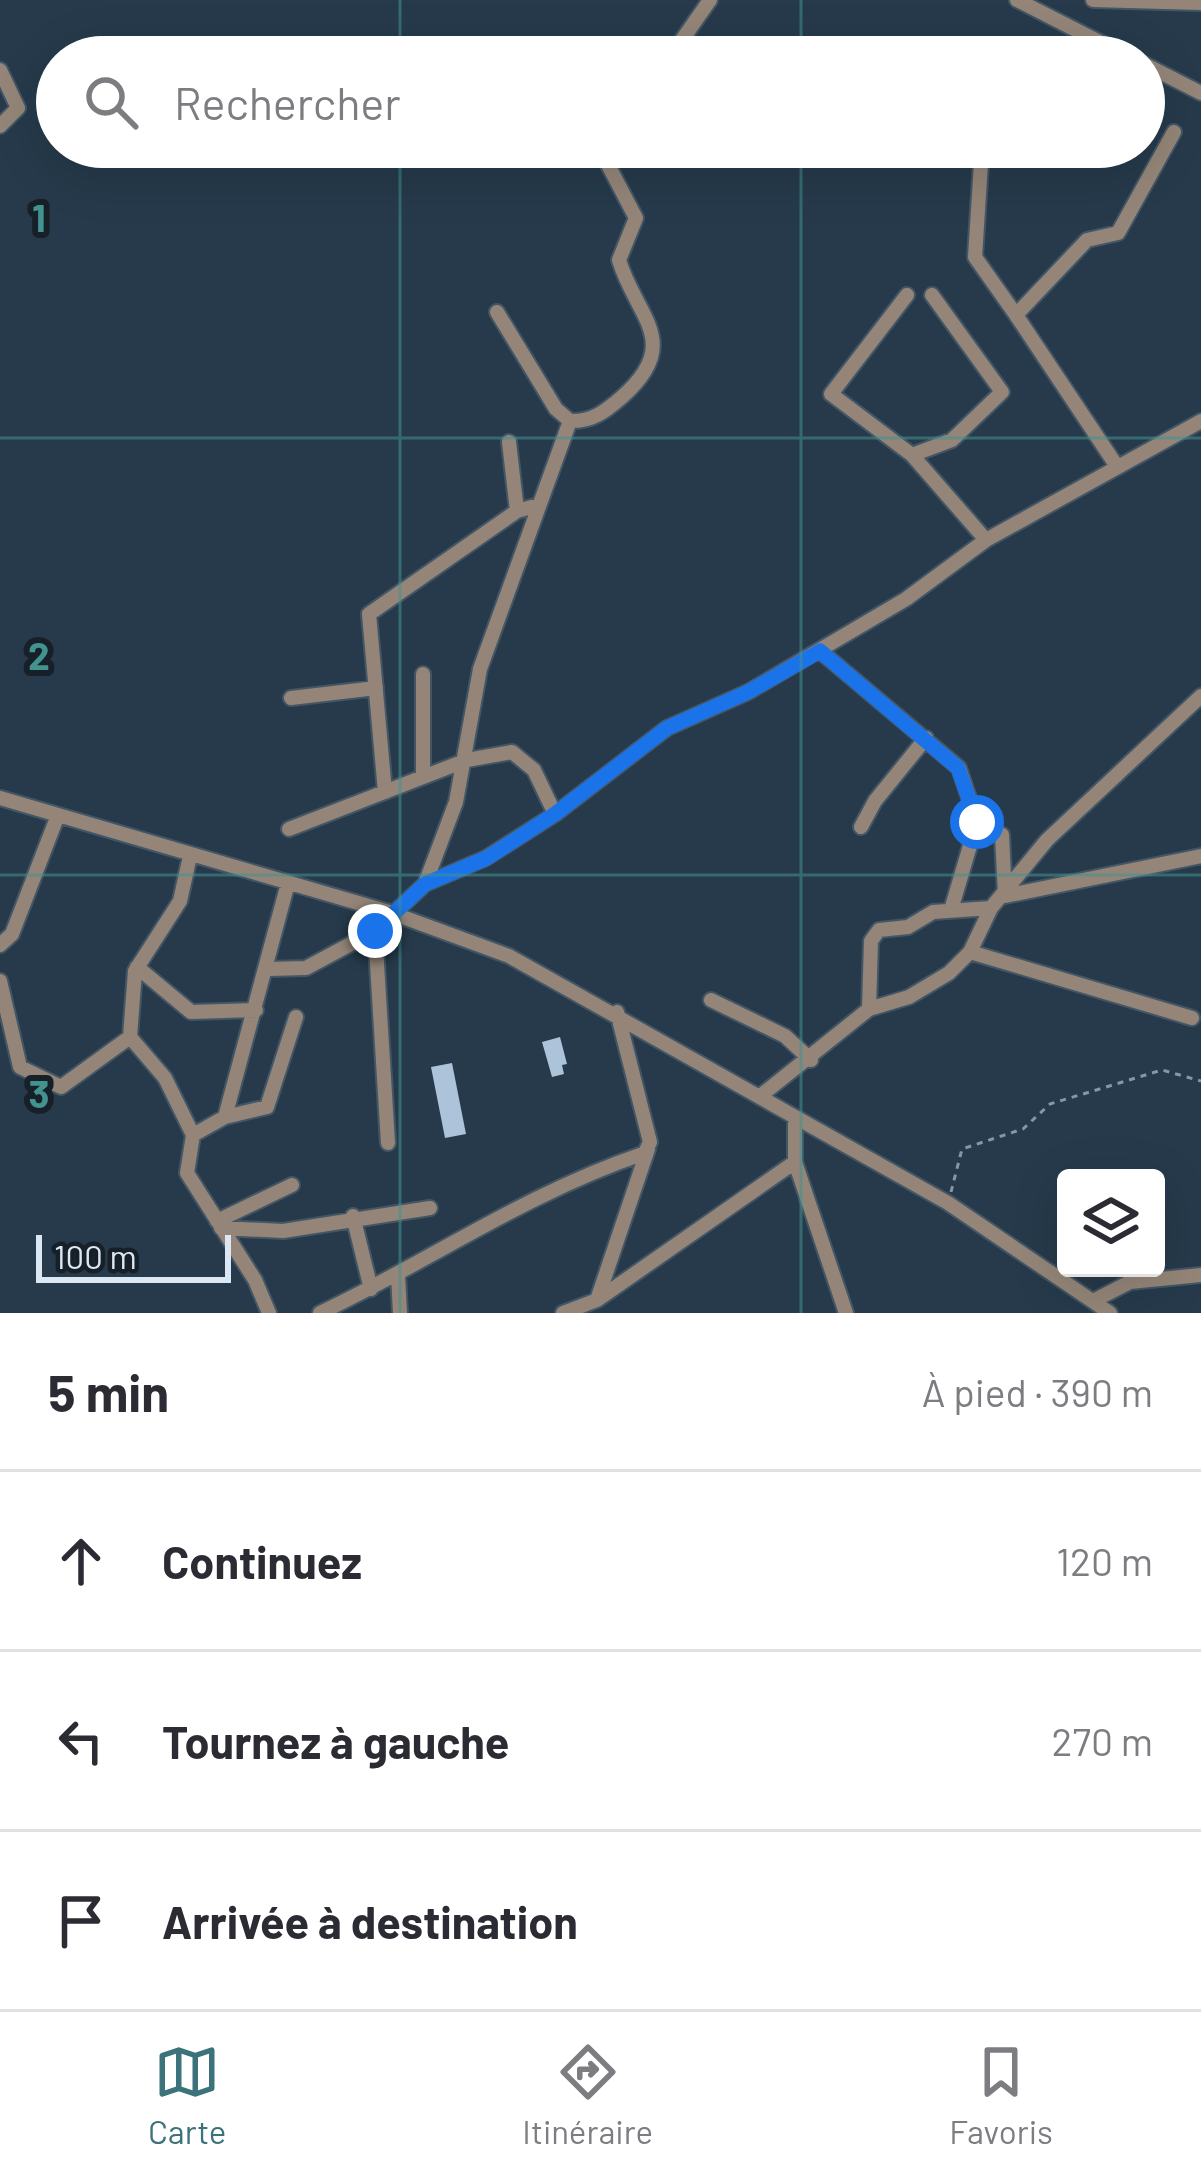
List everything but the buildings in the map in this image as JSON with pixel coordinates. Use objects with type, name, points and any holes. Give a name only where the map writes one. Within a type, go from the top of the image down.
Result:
[{"type":"street","points":[[685,36],[710,0]]},
{"type":"street","points":[[1017,0],[1084,36]]},
{"type":"street","points":[[1101,0],[1201,3]]},
{"type":"street","points":[[0,70],[18,108],[0,126]]},
{"type":"street","points":[[1165,75],[1201,93]]},
{"type":"street","points":[[1165,148],[1174,132]]},
{"type":"street","points":[[570,421],[604,412],[634,387],[647,368],[654,344],[653,329],[619,260],[636,218],[609,168]]},
{"type":"street","points":[[981,168],[975,257],[1116,464]]},
{"type":"street","points":[[1016,315],[1087,240],[1118,233],[1154,168]]},
{"type":"street","points":[[907,295],[831,394],[913,455],[986,540]]},
{"type":"street","points":[[913,455],[952,440],[1002,392],[932,295]]},
{"type":"street","points":[[497,312],[556,409],[570,421]]},
{"type":"street","points":[[425,884],[467,760],[477,680],[570,421]]},
{"type":"street","points":[[268,968],[306,968],[375,931],[389,912],[425,884],[487,858],[555,814],[667,728],[748,692],[820,651],[906,599],[986,540],[1007,533],[1116,464],[1201,421]]},
{"type":"street","points":[[509,442],[517,511]]},
{"type":"street","points":[[385,792],[372,610],[517,511],[539,505]]},
{"type":"street","points":[[820,651],[958,768],[977,822],[951,910]]},
{"type":"street","points":[[423,674],[423,776]]},
{"type":"street","points":[[291,698],[376,688]]},
{"type":"street","points":[[759,1097],[869,1009],[909,997],[949,974],[970,952],[992,908],[1047,840],[1201,696]]},
{"type":"street","points":[[861,827],[875,801],[926,738]]},
{"type":"street","points":[[289,829],[467,760],[512,752],[523,757],[555,814]]},
{"type":"street","points":[[0,798],[389,912],[509,956],[617,1012],[948,1203],[1110,1313]]},
{"type":"street","points":[[0,945],[12,934],[58,815]]},
{"type":"street","points":[[977,822],[1002,835],[1005,896]]},
{"type":"street","points":[[190,856],[180,901],[136,968],[130,1037],[165,1078],[193,1135],[187,1173],[269,1313]]},
{"type":"street","points":[[1005,896],[1201,856]]},
{"type":"street","points":[[225,1117],[288,883]]},
{"type":"street","points":[[869,1009],[873,935],[951,910],[992,908]]},
{"type":"street","points":[[375,931],[388,1143]]},
{"type":"street","points":[[970,952],[1192,1018]]},
{"type":"street","points":[[136,968],[191,1012],[256,1010]]},
{"type":"street","points":[[0,981],[21,1069],[66,1088],[130,1037]]},
{"type":"street","points":[[711,1000],[785,1036],[811,1060]]},
{"type":"street","points":[[597,1300],[649,1149],[617,1012]]},
{"type":"street","points":[[193,1135],[225,1117],[262,1110],[270,1102],[296,1017]]},
{"type":"street","points":[[0,1059],[20,1057]]},
{"type":"street","points":[[795,1117],[795,1162],[846,1313]]},
{"type":"street","points":[[320,1313],[398,1275],[497,1214],[649,1149]]},
{"type":"street","points":[[563,1313],[597,1300],[795,1162]]},
{"type":"street","points":[[219,1225],[292,1185]]},
{"type":"street","points":[[219,1225],[283,1231],[353,1216],[430,1208]]},
{"type":"street","points":[[353,1216],[371,1289]]},
{"type":"street","points":[[398,1275],[400,1313]]},
{"type":"street","points":[[1093,1301],[1130,1282],[1201,1275]]},
{"type":"path","points":[[948,1203],[962,1149],[1023,1129],[1050,1104],[1162,1070],[1201,1081]]},
{"type":"route","points":[[375,931],[389,912],[425,884],[487,858],[555,814],[667,728],[748,692],[820,651],[958,768],[977,822]]}]
